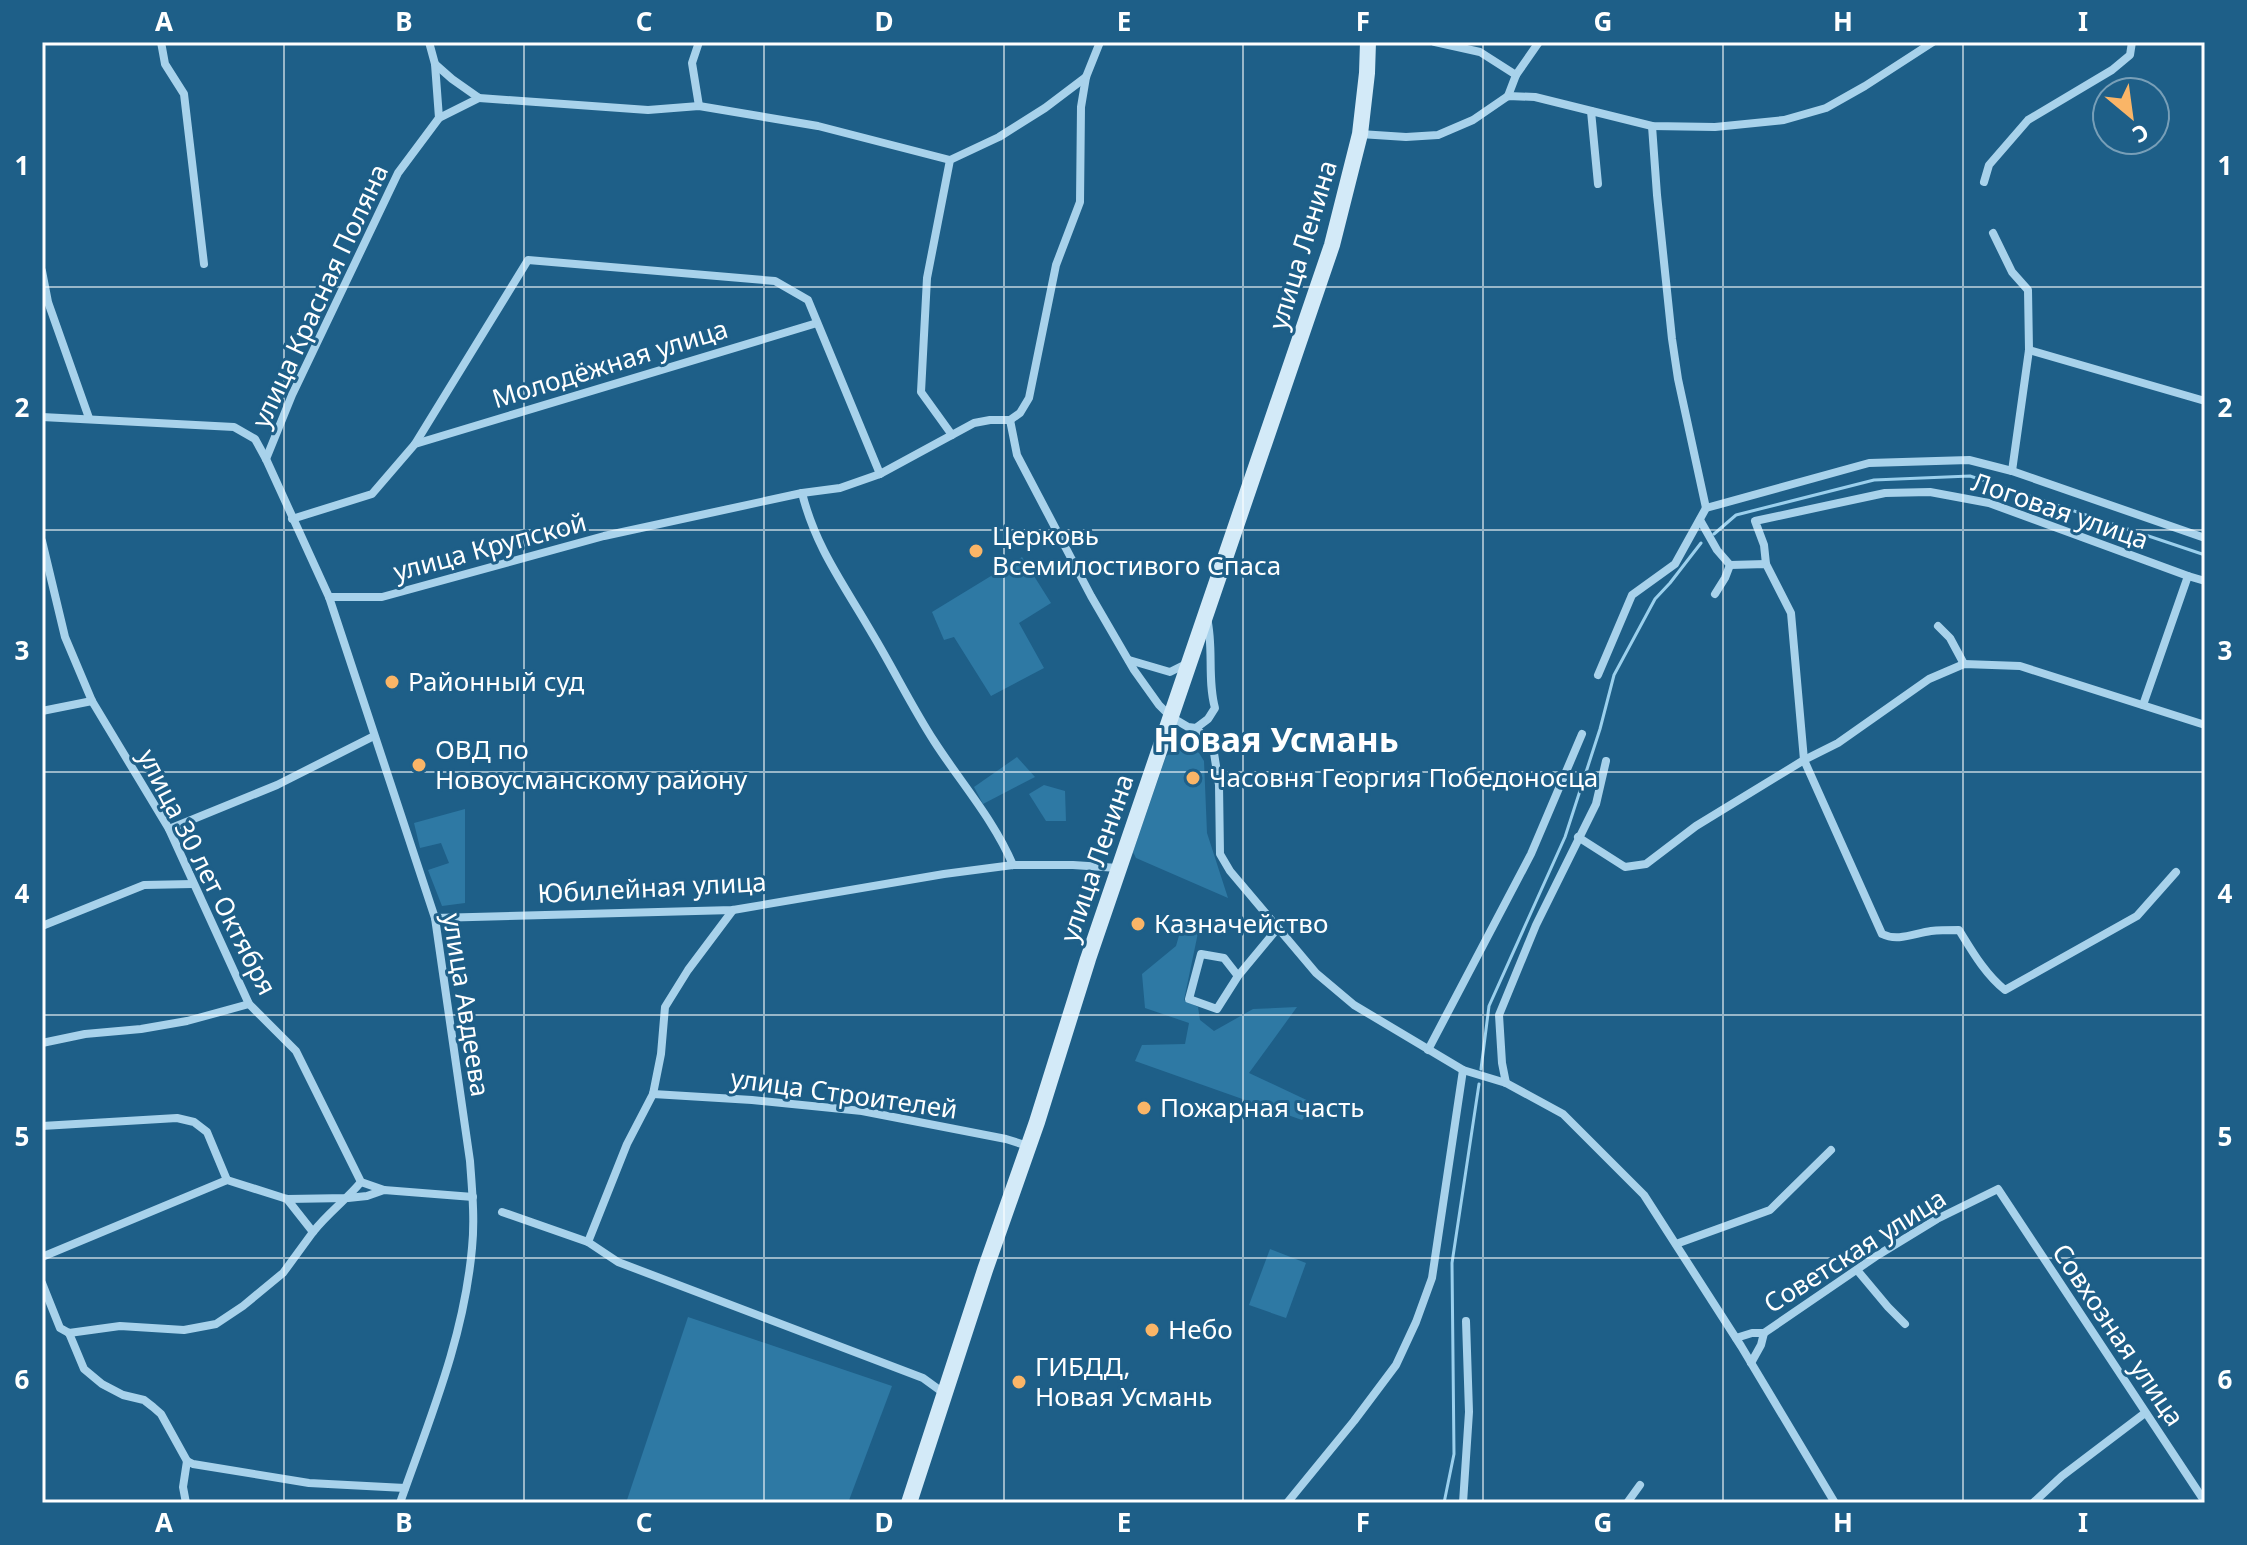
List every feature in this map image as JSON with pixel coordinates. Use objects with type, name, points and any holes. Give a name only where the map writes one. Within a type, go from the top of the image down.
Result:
[{"type":"main road","name":"улица Ленина","points":[[909,1503],[1118,868],[1332,245],[1360,134],[1368,42]]},
{"type":"street","points":[[161,42],[165,64],[184,94],[204,264]]},
{"type":"street","points":[[429,42],[435,64],[439,118],[479,98],[648,110],[699,106],[818,126],[950,160],[999,137],[1086,77]]},
{"type":"street","points":[[699,42],[692,63],[699,106]]},
{"type":"street","points":[[1100,42],[1086,77],[1081,107],[1080,202],[1056,265],[1029,398],[1020,413],[1010,420],[1017,455],[1091,596],[1159,705],[1171,717],[1196,728],[1208,741],[1214,753],[1219,785],[1220,854],[1230,871],[1316,973],[1354,1005],[1463,1070],[1506,1083],[1563,1114],[1644,1195],[1736,1338],[1835,1503]]},
{"type":"street","points":[[1435,42],[1480,52],[1516,75]]},
{"type":"street","points":[[1360,134],[1406,137],[1438,135],[1473,120],[1508,96],[1516,75],[1539,42]]},
{"type":"street","points":[[1508,96],[1535,97],[1652,126],[1715,127],[1784,120],[1826,108],[1933,42]]},
{"type":"street","points":[[1984,182],[1989,165],[2028,120],[2112,70],[2130,55],[2132,42]]},
{"type":"street","points":[[435,64],[479,98]]},
{"type":"street","points":[[1591,111],[1598,184]]},
{"type":"street","name":"улица Красная Поляна","points":[[266,459],[292,395],[398,173],[439,118]]},
{"type":"street","points":[[1598,675],[1632,595],[1675,564],[1706,508],[1674,353],[1652,126]]},
{"type":"street","points":[[950,160],[927,278],[921,392],[952,435]]},
{"type":"street","points":[[1993,233],[2012,272],[2028,290],[2029,350],[2012,471]]},
{"type":"street","name":"Молодёжная улица","points":[[292,519],[372,494],[415,444],[528,260],[775,281],[808,300],[880,474]]},
{"type":"street","points":[[42,271],[48,302],[89,418]]},
{"type":"street","name":"Молодёжная улица","points":[[415,444],[817,323]]},
{"type":"street","points":[[2029,350],[2205,401]]},
{"type":"street","points":[[42,417],[234,427],[255,439],[329,597],[374,736],[277,785],[169,829]]},
{"type":"street","name":"улица Крупской","points":[[329,597],[382,597],[604,536],[802,493],[840,488],[880,474],[974,423],[1010,420]]},
{"type":"street","points":[[1706,508],[1869,463],[1969,460],[2012,471],[2205,538]]},
{"type":"street","name":"Логовая улица","points":[[2176,872],[2137,916],[2005,990],[1974,956],[1959,930],[1888,938],[1882,934],[1804,760],[1791,613],[1766,564],[1764,545],[1755,521],[1885,493],[1930,492],[1989,503],[2205,581]]},
{"type":"street","points":[[802,493],[819,545],[933,740],[1003,841],[1013,865],[1118,868]]},
{"type":"street","points":[[1700,520],[1717,550],[1730,565]]},
{"type":"street","name":"улица 30 лет Октября","points":[[42,541],[65,637],[92,701],[169,829],[249,1004],[296,1051],[361,1182]]},
{"type":"street","points":[[1730,565],[1766,564]]},
{"type":"street","points":[[1715,594],[1730,565]]},
{"type":"street","points":[[2143,705],[2188,576]]},
{"type":"street","points":[[1196,728],[1208,719],[1215,708],[1211,692],[1210,632],[1206,612]]},
{"type":"street","points":[[1938,626],[1950,638],[1964,664]]},
{"type":"street","points":[[1129,660],[1170,672],[1189,662]]},
{"type":"street","points":[[1578,837],[1625,867],[1646,864],[1696,826],[1804,760],[1838,743],[1929,679],[1964,664],[2020,666],[2205,725]]},
{"type":"street","points":[[42,711],[92,701]]},
{"type":"street","points":[[1428,1050],[1531,854],[1582,734]]},
{"type":"street","name":"улица Авдеева","points":[[374,736],[435,918],[473,1197],[473,1246],[463,1313],[443,1385],[400,1503]]},
{"type":"street","points":[[1506,1083],[1499,1015],[1536,925],[1596,804],[1606,761]]},
{"type":"street","name":"Юбилейная улица","points":[[435,918],[733,910],[1013,865]]},
{"type":"street","points":[[42,926],[144,885],[193,884]]},
{"type":"street","points":[[588,1242],[627,1144],[653,1094],[661,1054],[665,1007],[688,970],[733,910]]},
{"type":"street","points":[[1238,976],[1224,958],[1201,954],[1189,999],[1217,1009],[1238,976],[1277,929]]},
{"type":"street","points":[[42,1043],[85,1034],[187,1021],[249,1004]]},
{"type":"street","points":[[1287,1503],[1388,1376],[1416,1322],[1432,1278],[1463,1070]]},
{"type":"street","name":"улица Строителей","points":[[653,1094],[862,1111],[1028,1146]]},
{"type":"street","points":[[42,1126],[177,1118],[194,1122],[207,1132],[227,1180]]},
{"type":"street","points":[[1676,1244],[1770,1210],[1831,1150]]},
{"type":"street","points":[[42,1257],[227,1180],[287,1199],[348,1198],[384,1190]]},
{"type":"street","points":[[42,1283],[60,1328],[69,1333],[120,1326],[184,1330],[216,1324],[283,1273],[321,1221],[361,1182],[384,1190],[473,1197]]},
{"type":"street","name":"Советская улица","points":[[1751,1363],[1764,1333],[1937,1219],[1998,1189]]},
{"type":"street","name":"Совхозная улица","points":[[1998,1189],[2205,1502]]},
{"type":"street","points":[[287,1199],[313,1232]]},
{"type":"street","points":[[502,1212],[588,1242],[618,1262],[923,1378],[946,1395]]},
{"type":"street","points":[[1857,1270],[1905,1324]]},
{"type":"street","points":[[1463,1503],[1469,1412],[1466,1321]]},
{"type":"street","points":[[69,1333],[84,1369],[102,1384],[123,1395],[144,1400],[153,1407],[161,1414],[187,1461],[193,1464],[309,1483],[405,1488]]},
{"type":"street","points":[[1736,1338],[1764,1333]]},
{"type":"street","points":[[2033,1503],[2062,1476],[2145,1413]]},
{"type":"street","points":[[186,1503],[183,1487],[187,1461]]},
{"type":"street","points":[[1627,1503],[1640,1485]]},
{"type":"shaded area","points":[[1022,557],[1051,603],[1019,623],[1044,668],[991,696],[954,637],[944,640],[932,612]]},
{"type":"shaded area","points":[[1191,748],[1204,761],[1207,833],[1228,898],[1136,858],[1133,852],[1166,756]]},
{"type":"shaded area","points":[[1017,757],[1035,777],[983,804],[974,787]]},
{"type":"shaded area","points":[[1044,785],[1065,791],[1066,821],[1046,821],[1029,794]]},
{"type":"shaded area","points":[[465,809],[465,903],[442,906],[428,870],[449,863],[441,843],[420,848],[414,823]]},
{"type":"shaded area","points":[[1183,922],[1199,928],[1184,1000],[1198,1007],[1200,1020],[1214,1031],[1253,1009],[1297,1007],[1249,1073],[1315,1104],[1302,1120],[1135,1061],[1142,1045],[1185,1044],[1189,1023],[1145,1008],[1142,974],[1176,946]]},
{"type":"shaded area","points":[[1270,1249],[1306,1263],[1286,1318],[1249,1305]]},
{"type":"shaded area","points":[[688,1317],[892,1386],[848,1503],[626,1503]]},
{"type":"waterway","points":[[1714,534],[1736,515],[1874,480],[1970,476],[2205,555]]},
{"type":"waterway","points":[[1481,1069],[1489,1006],[1565,837],[1614,675],[1655,599],[1701,543]]},
{"type":"waterway","points":[[1444,1503],[1454,1454],[1452,1263],[1479,1084]]},
{"type":"place","name":"Церковь Всемилостивого Спаса","points":[[976,551]]},
{"type":"place","name":"Районный суд","points":[[392,682]]},
{"type":"place","name":"ОВД по Новоусманскому району","points":[[419,765]]},
{"type":"place","name":"Часовня Георгия Победоносца","points":[[1193,778]]},
{"type":"place","name":"Казначейство","points":[[1138,924]]},
{"type":"place","name":"Пожарная часть","points":[[1144,1108]]},
{"type":"place","name":"Небо","points":[[1152,1330]]},
{"type":"place","name":"ГИБДД, Новая Усмань","points":[[1019,1382]]},
{"type":"district","name":"Новая Усмань","points":[[1276,740]]}]
